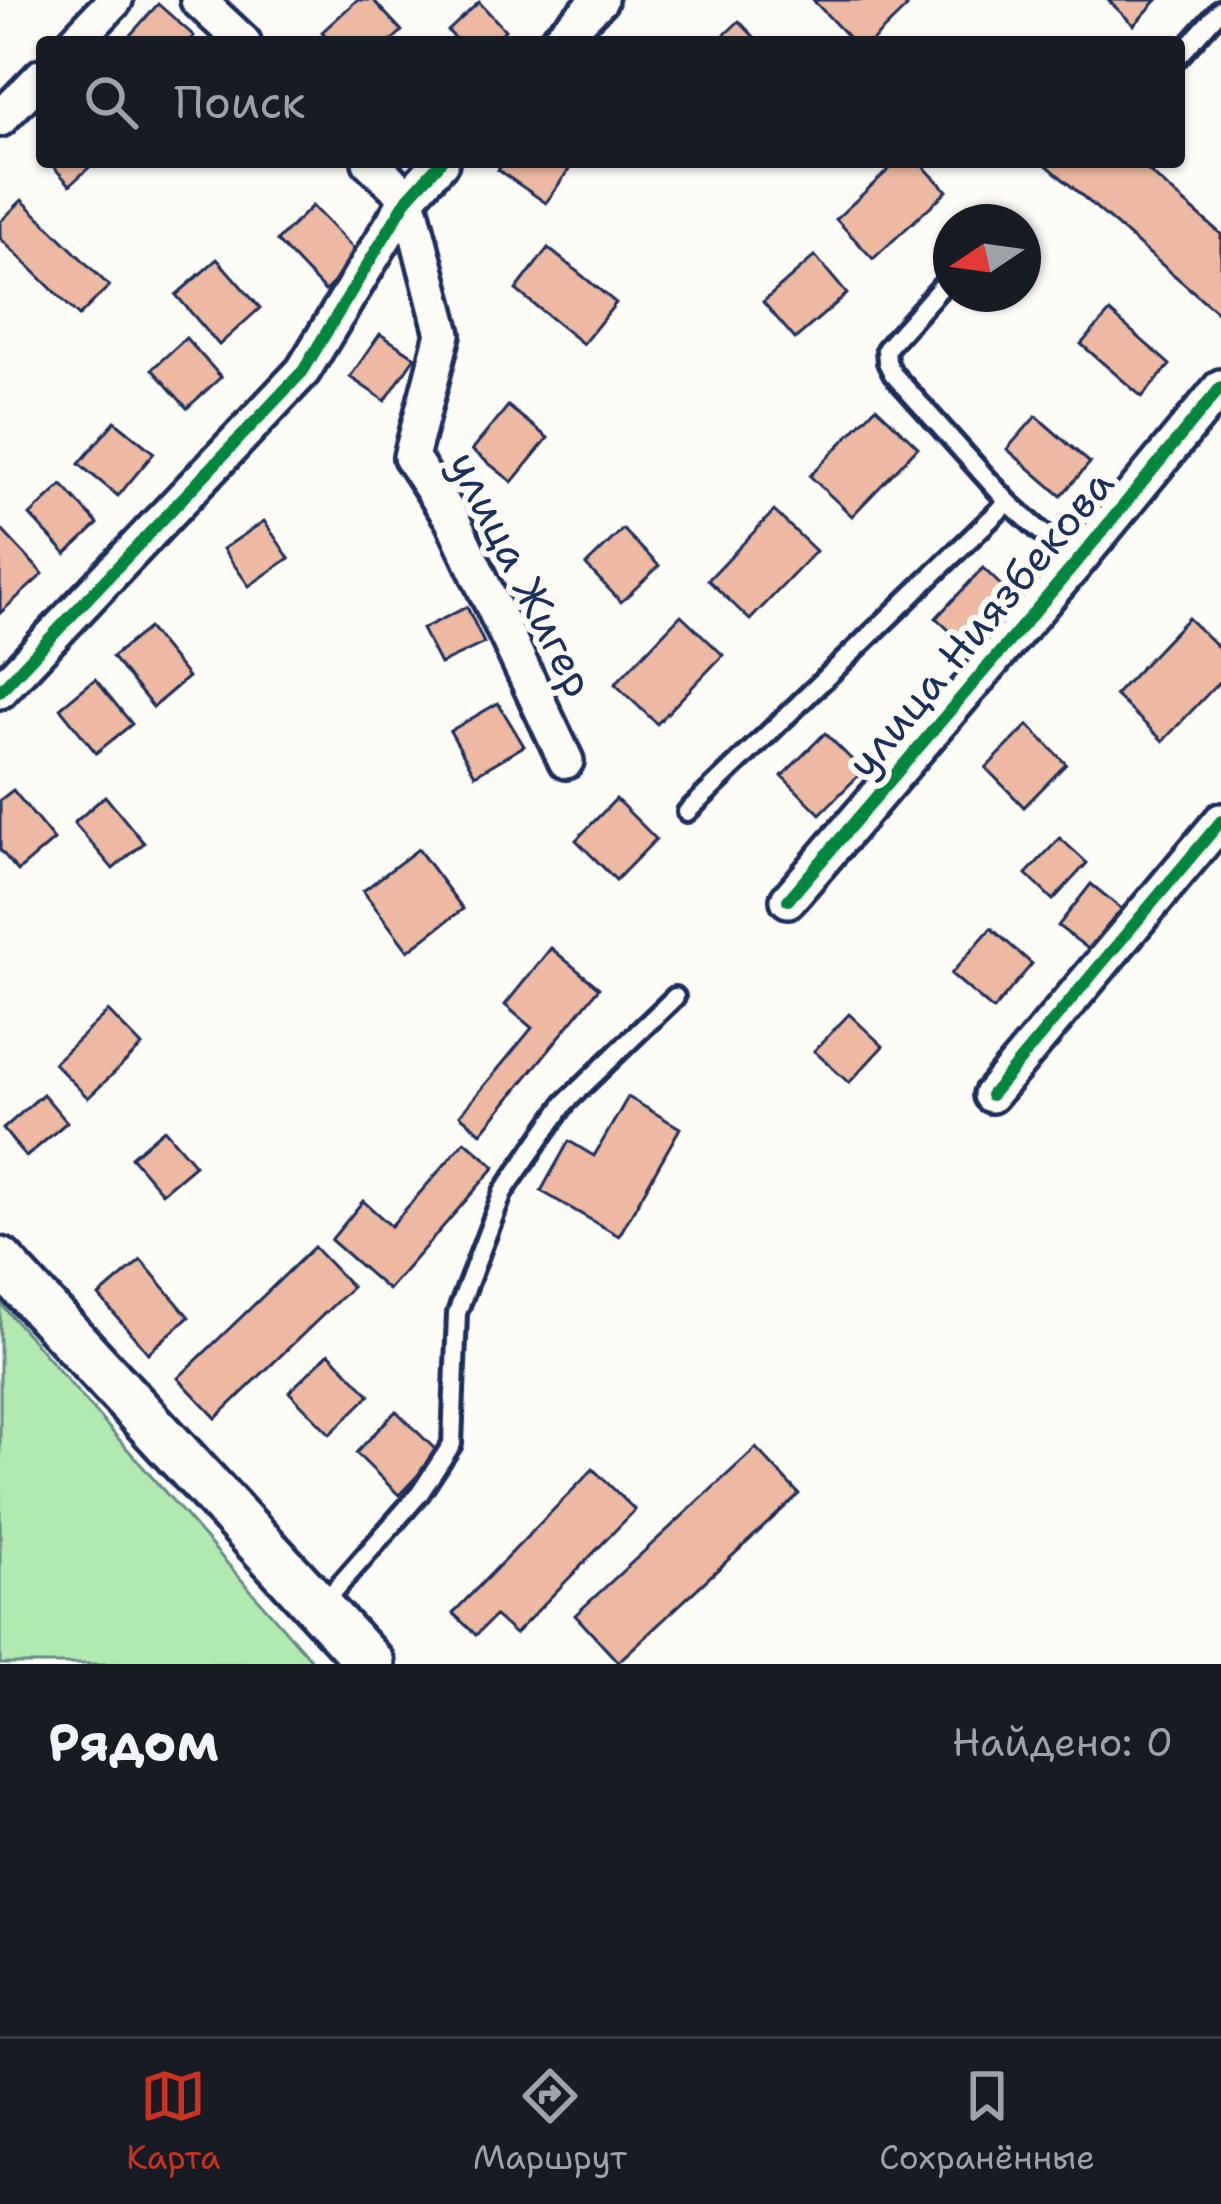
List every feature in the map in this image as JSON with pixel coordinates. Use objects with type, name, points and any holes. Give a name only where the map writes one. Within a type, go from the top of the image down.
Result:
[{"type":"main road","points":[[0,1261],[371,1664]]},
{"type":"street","points":[[80,36],[115,0]]},
{"type":"street","points":[[198,0],[237,36]]},
{"type":"street","points":[[562,36],[600,0]]},
{"type":"street","points":[[0,119],[36,82]]},
{"type":"street","points":[[376,168],[408,198]]},
{"type":"street","points":[[0,691],[304,371],[408,198],[436,168]]},
{"type":"street","name":"улица Жигер","points":[[408,198],[442,334],[411,457],[452,519],[566,761]]},
{"type":"street","name":"улица Ниязбекова","points":[[788,900],[1221,387]]},
{"type":"street","points":[[991,1095],[1221,821]]},
{"type":"lane","points":[[1185,49],[1221,9]]},
{"type":"lane","points":[[933,296],[886,349],[892,374],[1008,502],[1076,563]]},
{"type":"lane","points":[[686,812],[1008,502]]},
{"type":"lane","points":[[320,1607],[420,1492],[452,1444],[457,1313],[503,1192],[566,1103],[675,997]]},
{"type":"green space","points":[[0,1303],[315,1664],[0,1664]]},
{"type":"building","points":[[357,0],[373,0],[402,31],[397,36],[326,36],[322,32]]},
{"type":"building","points":[[813,0],[901,0],[907,7],[877,36],[847,36]]},
{"type":"building","points":[[1108,0],[1157,0],[1134,25]]},
{"type":"building","points":[[479,2],[505,30],[499,36],[453,36],[448,31]]},
{"type":"building","points":[[158,4],[194,36],[129,36]]},
{"type":"building","points":[[739,21],[753,36],[723,36]]},
{"type":"building","points":[[54,168],[88,168],[70,185]]},
{"type":"building","points":[[500,168],[570,168],[546,203]]},
{"type":"building","points":[[891,168],[925,168],[947,191],[873,259],[836,219]]},
{"type":"building","points":[[1050,168],[1145,168],[1221,234],[1218,313]]},
{"type":"building","points":[[22,200],[109,286],[79,316],[0,238],[0,222]]},
{"type":"building","points":[[312,206],[361,256],[325,291],[277,241]]},
{"type":"building","points":[[548,248],[616,303],[583,344],[516,290]]},
{"type":"building","points":[[815,256],[847,294],[795,339],[763,302]]},
{"type":"building","points":[[217,259],[260,308],[219,345],[176,295]]},
{"type":"building","points":[[1110,312],[1170,365],[1142,397],[1081,344]]},
{"type":"building","points":[[380,334],[415,357],[385,401],[350,377]]},
{"type":"building","points":[[186,338],[221,377],[187,408],[152,369]]},
{"type":"building","points":[[508,406],[548,438],[512,482],[472,450]]},
{"type":"building","points":[[876,407],[918,447],[852,516],[810,476]]},
{"type":"building","points":[[1036,416],[1090,463],[1061,496],[1007,449]]},
{"type":"building","points":[[115,421],[154,453],[118,496],[79,464]]},
{"type":"building","points":[[62,485],[98,524],[66,554],[30,515]]},
{"type":"building","points":[[774,511],[816,551],[750,620],[708,580]]},
{"type":"building","points":[[264,521],[289,558],[249,586],[223,549]]},
{"type":"building","points":[[623,529],[659,566],[621,602],[586,565]]},
{"type":"building","points":[[0,532],[43,574],[0,613]]},
{"type":"building","points":[[983,568],[1013,597],[966,646],[936,618]]},
{"type":"building","points":[[467,607],[484,643],[440,664],[422,629]]},
{"type":"building","points":[[681,615],[723,655],[657,724],[615,684]]},
{"type":"building","points":[[1188,618],[1221,650],[1221,680],[1163,741],[1115,695]]},
{"type":"building","points":[[148,628],[188,677],[153,707],[112,657]]},
{"type":"building","points":[[95,679],[132,724],[96,753],[60,708]]},
{"type":"building","points":[[498,703],[524,746],[475,775],[450,731]]},
{"type":"building","points":[[1028,725],[1066,764],[1024,807],[986,768]]},
{"type":"building","points":[[825,733],[863,771],[820,814],[782,776]]},
{"type":"building","points":[[13,790],[54,840],[18,871],[0,850],[0,800]]},
{"type":"building","points":[[105,796],[144,843],[113,869],[74,823]]},
{"type":"building","points":[[616,799],[656,839],[616,880],[576,840]]},
{"type":"building","points":[[1060,838],[1087,863],[1053,900],[1026,874]]},
{"type":"building","points":[[418,849],[463,909],[408,951],[363,891]]},
{"type":"building","points":[[1091,884],[1123,910],[1091,951],[1058,926]]},
{"type":"building","points":[[991,928],[1032,964],[993,1010],[951,974]]},
{"type":"building","points":[[551,948],[599,988],[481,1133],[460,1115],[532,1028],[505,1005]]},
{"type":"building","points":[[108,1011],[142,1046],[88,1098],[54,1063]]},
{"type":"building","points":[[849,1014],[883,1046],[849,1083],[814,1051]]},
{"type":"building","points":[[43,1094],[67,1122],[26,1157],[3,1129]]},
{"type":"building","points":[[628,1097],[680,1128],[619,1236],[541,1191],[569,1141],[594,1156]]},
{"type":"building","points":[[164,1129],[195,1165],[162,1193],[131,1157]]},
{"type":"building","points":[[465,1141],[495,1167],[388,1290],[331,1240],[363,1201],[391,1226]]},
{"type":"building","points":[[314,1247],[352,1287],[216,1418],[178,1378]]},
{"type":"building","points":[[141,1260],[189,1317],[148,1353],[99,1296]]},
{"type":"building","points":[[329,1353],[370,1395],[330,1434],[289,1392]]},
{"type":"building","points":[[396,1411],[439,1453],[399,1495],[356,1453]]},
{"type":"building","points":[[756,1448],[799,1494],[618,1662],[575,1615]]},
{"type":"building","points":[[593,1469],[635,1510],[515,1634],[495,1616],[476,1635],[453,1613]]},
{"type":"cycle path","points":[[0,691],[303,371],[408,198],[436,168]]},
{"type":"cycle path","points":[[788,900],[1221,387]]},
{"type":"cycle path","points":[[991,1095],[1221,821]]}]
